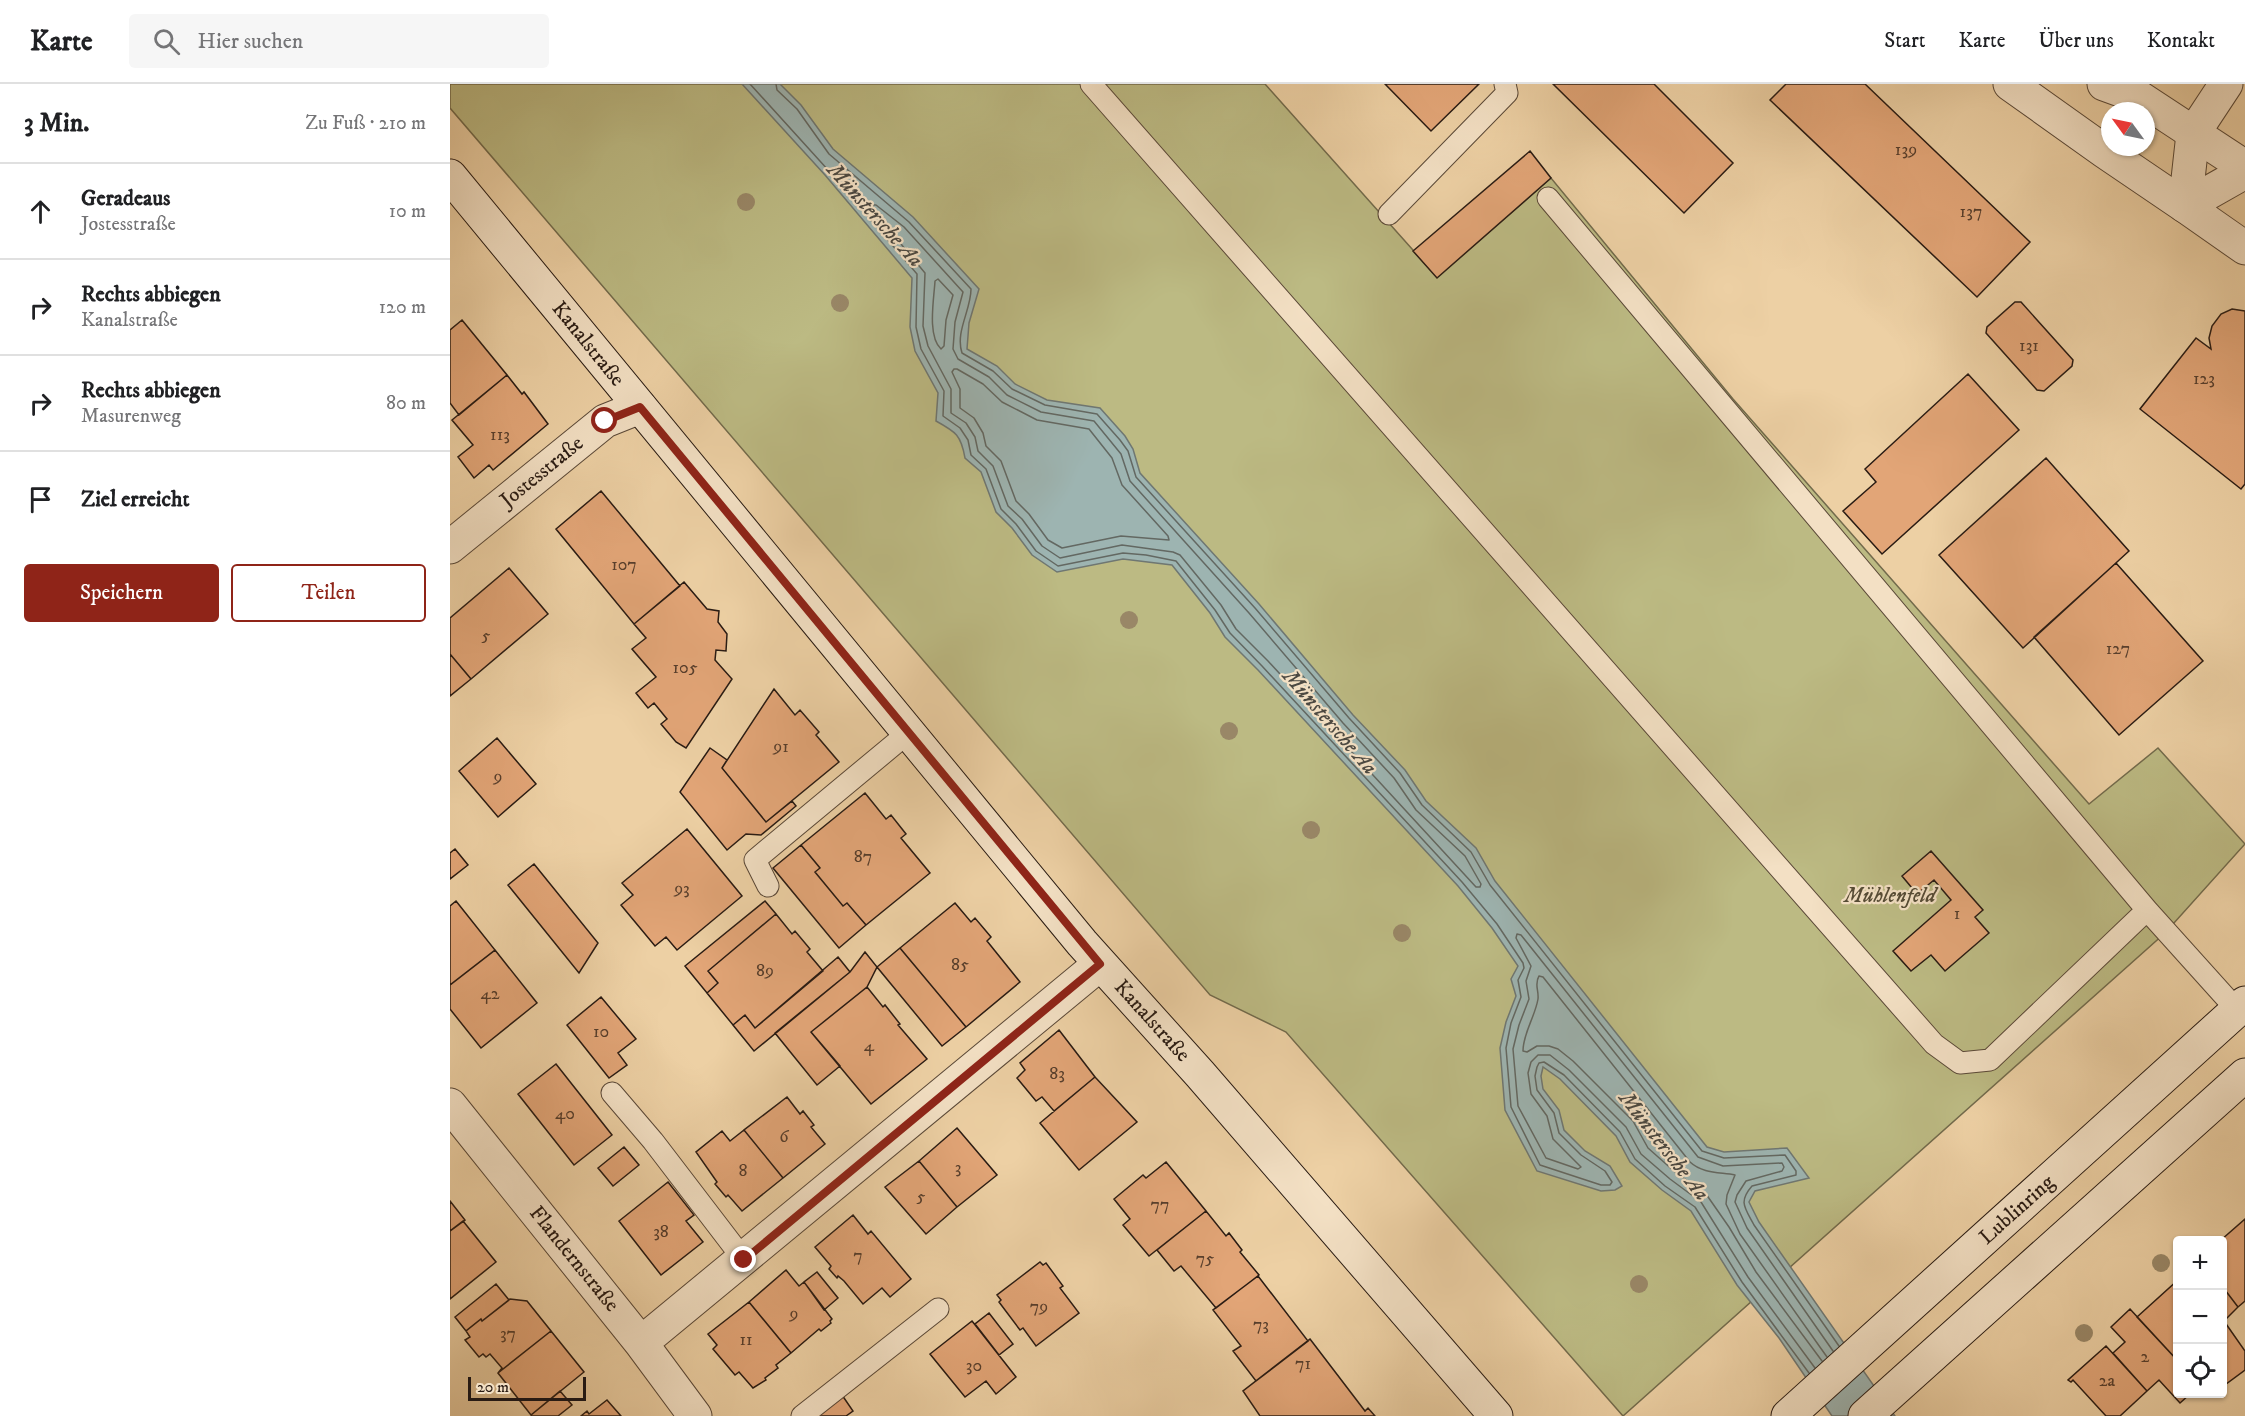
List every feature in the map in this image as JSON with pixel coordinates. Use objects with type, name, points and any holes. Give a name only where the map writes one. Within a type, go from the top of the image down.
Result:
[{"type":"main road","points":[[2010,84],[2245,248]]},
{"type":"main road","points":[[2104,84],[2137,96],[2245,170],[2185,206]]},
{"type":"main road","points":[[2185,206],[2193,134],[2226,84]]},
{"type":"main road","name":"Kanalstraße","points":[[450,176],[1100,964],[1212,1088],[1496,1416]]},
{"type":"main road","name":"Jostesstraße","points":[[450,547],[605,421],[640,407]]},
{"type":"main road","points":[[641,1343],[1100,964]]},
{"type":"main road","name":"Lublinring","points":[[1788,1416],[2241,1007]]},
{"type":"main road","points":[[1865,1416],[2245,1075]]},
{"type":"main road","name":"Flandernstraße","points":[[450,1105],[641,1343],[695,1416]]},
{"type":"lane","points":[[1091,84],[1934,1044],[1960,1063],[1990,1060],[2147,910]]},
{"type":"lane","points":[[1389,214],[1507,93],[1505,84]]},
{"type":"lane","points":[[1548,198],[2147,910],[2241,1007]]},
{"type":"lane","points":[[768,886],[755,860],[909,732]]},
{"type":"lane","points":[[612,1093],[653,1141],[744,1260]]},
{"type":"lane","points":[[802,1416],[938,1309]]},
{"type":"green space","name":"Mühlenfeld","points":[[450,84],[1265,84],[1437,277],[1551,178],[1733,399],[2089,804],[2158,748],[2245,844],[2165,933],[1623,1416],[1286,1032],[1210,995],[450,108]]},
{"type":"water","name":"Münstersche Aa","points":[[742,84],[780,84],[801,105],[833,149],[913,217],[979,289],[969,323],[967,349],[997,366],[1015,384],[1047,400],[1100,408],[1125,436],[1133,449],[1140,473],[1259,604],[1353,715],[1405,770],[1426,801],[1476,848],[1495,881],[1707,1147],[1724,1152],[1787,1148],[1809,1178],[1755,1191],[1749,1202],[1759,1222],[1895,1416],[1832,1416],[1779,1338],[1737,1285],[1691,1211],[1630,1162],[1616,1136],[1560,1079],[1543,1067],[1541,1076],[1543,1089],[1559,1110],[1564,1130],[1585,1151],[1610,1166],[1622,1186],[1615,1190],[1601,1191],[1537,1171],[1505,1110],[1500,1048],[1506,1022],[1516,996],[1511,979],[1518,966],[1492,928],[1458,886],[1225,637],[1210,613],[1172,565],[1123,559],[1057,572],[1032,555],[1012,528],[996,512],[981,472],[965,458],[959,439],[948,428],[936,421],[938,393],[915,351],[910,327],[912,278],[825,175]]},
{"type":"building","points":[[1385,84],[1479,84],[1431,131]]},
{"type":"building","points":[[1553,84],[1654,84],[1733,163],[1684,213]]},
{"type":"building","points":[[1786,84],[1865,84],[2030,242],[1977,297],[1770,100]]},
{"type":"building","points":[[1530,151],[1551,178],[1437,278],[1413,251]]},
{"type":"building","points":[[2015,302],[2021,302],[2073,360],[2072,366],[2044,391],[2037,390],[1986,333],[1987,327]]},
{"type":"building","points":[[2232,309],[2245,311],[2245,484],[2241,489],[2140,409],[2196,338],[2211,349],[2209,338],[2212,326],[2221,314]]},
{"type":"building","points":[[462,320],[507,375],[459,415],[450,403],[450,330]]},
{"type":"building","points":[[1968,374],[2019,430],[1882,554],[1843,511],[1876,482],[1865,469]]},
{"type":"building","points":[[507,375],[522,394],[524,392],[548,424],[493,470],[489,465],[474,478],[458,457],[473,445],[452,420]]},
{"type":"building","points":[[2046,458],[2129,551],[2023,648],[1939,555]]},
{"type":"building","points":[[601,491],[680,586],[634,624],[556,529]]},
{"type":"building","points":[[2116,563],[2203,661],[2119,735],[2034,637]]},
{"type":"building","points":[[509,568],[548,614],[471,679],[450,654],[450,618]]},
{"type":"building","points":[[684,582],[707,609],[719,611],[718,622],[727,634],[726,651],[716,650],[715,660],[732,679],[686,748],[676,742],[661,724],[667,719],[654,703],[648,708],[636,693],[656,677],[632,649],[646,638],[634,624]]},
{"type":"building","points":[[450,654],[471,679],[450,696]]},
{"type":"building","points":[[774,689],[795,715],[800,710],[819,732],[816,735],[839,762],[766,822],[722,768]]},
{"type":"building","points":[[497,738],[536,784],[498,817],[459,771]]},
{"type":"building","points":[[710,748],[727,760],[722,768],[766,822],[792,801],[796,806],[761,835],[746,834],[727,850],[680,792]]},
{"type":"building","points":[[865,793],[886,819],[891,815],[906,834],[901,838],[930,873],[866,925],[847,903],[843,906],[815,872],[820,868],[801,845]]},
{"type":"building","points":[[687,829],[742,896],[677,950],[666,937],[655,946],[621,905],[633,895],[622,883]]},
{"type":"building","points":[[801,845],[820,868],[815,872],[843,906],[847,903],[866,925],[839,948],[773,868]]},
{"type":"building","points":[[455,849],[468,865],[450,879],[450,853]]},
{"type":"building","points":[[1931,851],[1983,910],[1975,917],[1989,933],[1945,971],[1931,955],[1911,971],[1893,951],[1951,900],[1934,880],[1917,894],[1902,876]]},
{"type":"building","points":[[534,864],[598,943],[579,973],[508,885]]},
{"type":"building","points":[[456,901],[495,950],[450,985],[450,906]]},
{"type":"building","points":[[765,901],[776,914],[708,971],[718,983],[707,993],[685,966]]},
{"type":"building","points":[[955,903],[971,922],[975,918],[991,937],[987,941],[1020,982],[966,1027],[900,948]]},
{"type":"building","points":[[776,914],[792,934],[795,931],[810,949],[807,952],[823,971],[755,1028],[745,1015],[733,1025],[707,993],[718,983],[708,971]]},
{"type":"building","points":[[900,948],[966,1027],[942,1046],[877,967]]},
{"type":"building","points":[[495,950],[537,1003],[481,1048],[450,1009],[450,985]]},
{"type":"building","points":[[865,952],[877,967],[867,987],[811,1032],[840,1066],[817,1085],[775,1033],[850,972]]},
{"type":"building","points":[[838,957],[850,972],[754,1051],[733,1025],[745,1015],[755,1028]]},
{"type":"building","points":[[867,987],[883,1007],[885,1005],[900,1024],[898,1025],[927,1059],[871,1104],[811,1032]]},
{"type":"building","points":[[601,997],[636,1039],[618,1053],[627,1065],[609,1078],[567,1025]]},
{"type":"building","points":[[1059,1030],[1095,1077],[1054,1111],[1042,1097],[1036,1101],[1017,1078],[1025,1070],[1020,1063]]},
{"type":"building","points":[[556,1064],[612,1135],[574,1165],[518,1094]]},
{"type":"building","points":[[1095,1077],[1137,1122],[1079,1170],[1040,1123]]},
{"type":"building","points":[[787,1097],[800,1114],[803,1111],[814,1125],[811,1127],[825,1144],[783,1178],[744,1130]]},
{"type":"building","points":[[957,1128],[997,1175],[957,1207],[919,1161]]},
{"type":"building","points":[[744,1130],[783,1178],[742,1211],[715,1184],[717,1182],[696,1152],[722,1131],[730,1141]]},
{"type":"building","points":[[624,1147],[639,1165],[613,1186],[598,1168]]},
{"type":"building","points":[[919,1161],[957,1207],[926,1234],[885,1187]]},
{"type":"building","points":[[1166,1162],[1206,1211],[1149,1256],[1123,1225],[1130,1219],[1114,1199],[1143,1175],[1146,1178]]},
{"type":"building","points":[[668,1182],[694,1215],[686,1221],[703,1242],[661,1275],[619,1221]]},
{"type":"building","points":[[450,1201],[465,1220],[450,1231]]},
{"type":"building","points":[[1206,1211],[1226,1236],[1229,1233],[1242,1250],[1240,1252],[1259,1275],[1216,1308],[1181,1266],[1174,1271],[1157,1250]]},
{"type":"building","points":[[853,1215],[868,1234],[871,1231],[911,1279],[890,1297],[882,1288],[863,1304],[844,1281],[838,1276],[837,1278],[829,1269],[831,1266],[815,1247]]},
{"type":"building","points":[[2245,1219],[2245,1301],[2238,1307],[2227,1293],[2226,1236]]},
{"type":"building","points":[[463,1221],[496,1262],[450,1299],[450,1231]]},
{"type":"building","points":[[1040,1262],[1043,1265],[1046,1263],[1063,1286],[1060,1288],[1079,1313],[1036,1346],[1023,1328],[1020,1330],[999,1302],[1001,1300],[997,1295]]},
{"type":"building","points":[[786,1270],[799,1286],[804,1282],[832,1319],[831,1323],[821,1331],[819,1329],[791,1353],[749,1302]]},
{"type":"building","points":[[817,1272],[838,1298],[824,1310],[804,1282]]},
{"type":"building","points":[[1258,1276],[1308,1341],[1256,1381],[1233,1351],[1241,1346],[1213,1310]]},
{"type":"building","points":[[496,1284],[509,1300],[466,1331],[455,1317]]},
{"type":"building","points":[[2173,1285],[2173,1356],[2137,1317]]},
{"type":"building","points":[[2227,1293],[2238,1307],[2227,1318]]},
{"type":"building","points":[[510,1299],[527,1301],[551,1331],[498,1373],[502,1368],[490,1354],[486,1357],[483,1354],[479,1357],[465,1340],[470,1337],[466,1331]]},
{"type":"building","points":[[749,1302],[791,1353],[776,1365],[778,1368],[765,1378],[766,1380],[753,1388],[739,1372],[735,1375],[713,1349],[717,1345],[708,1334]]},
{"type":"building","points":[[2130,1309],[2173,1356],[2173,1395],[2159,1380],[2147,1391],[2113,1353],[2125,1342],[2111,1327]]},
{"type":"building","points":[[989,1313],[1013,1344],[999,1355],[975,1324]]},
{"type":"building","points":[[972,1321],[1016,1377],[996,1394],[986,1381],[965,1397],[930,1354]]},
{"type":"building","points":[[2227,1325],[2245,1351],[2245,1370],[2227,1383]]},
{"type":"building","points":[[551,1331],[584,1372],[531,1415],[498,1373]]},
{"type":"building","points":[[1310,1339],[1365,1411],[1368,1408],[1375,1416],[1260,1416],[1243,1391]]},
{"type":"building","points":[[2106,1346],[2147,1391],[2120,1416],[2106,1416],[2073,1380],[2071,1382],[2068,1380]]},
{"type":"building","points":[[560,1391],[572,1405],[558,1416],[531,1415]]},
{"type":"building","points":[[842,1395],[853,1411],[846,1416],[815,1416]]},
{"type":"building","points":[[2175,1398],[2186,1398],[2180,1403]]},
{"type":"building","points":[[607,1400],[621,1416],[581,1416],[587,1411],[589,1414]]},
{"type":"route","points":[[605,421],[640,407],[1100,964],[744,1260]]}]
